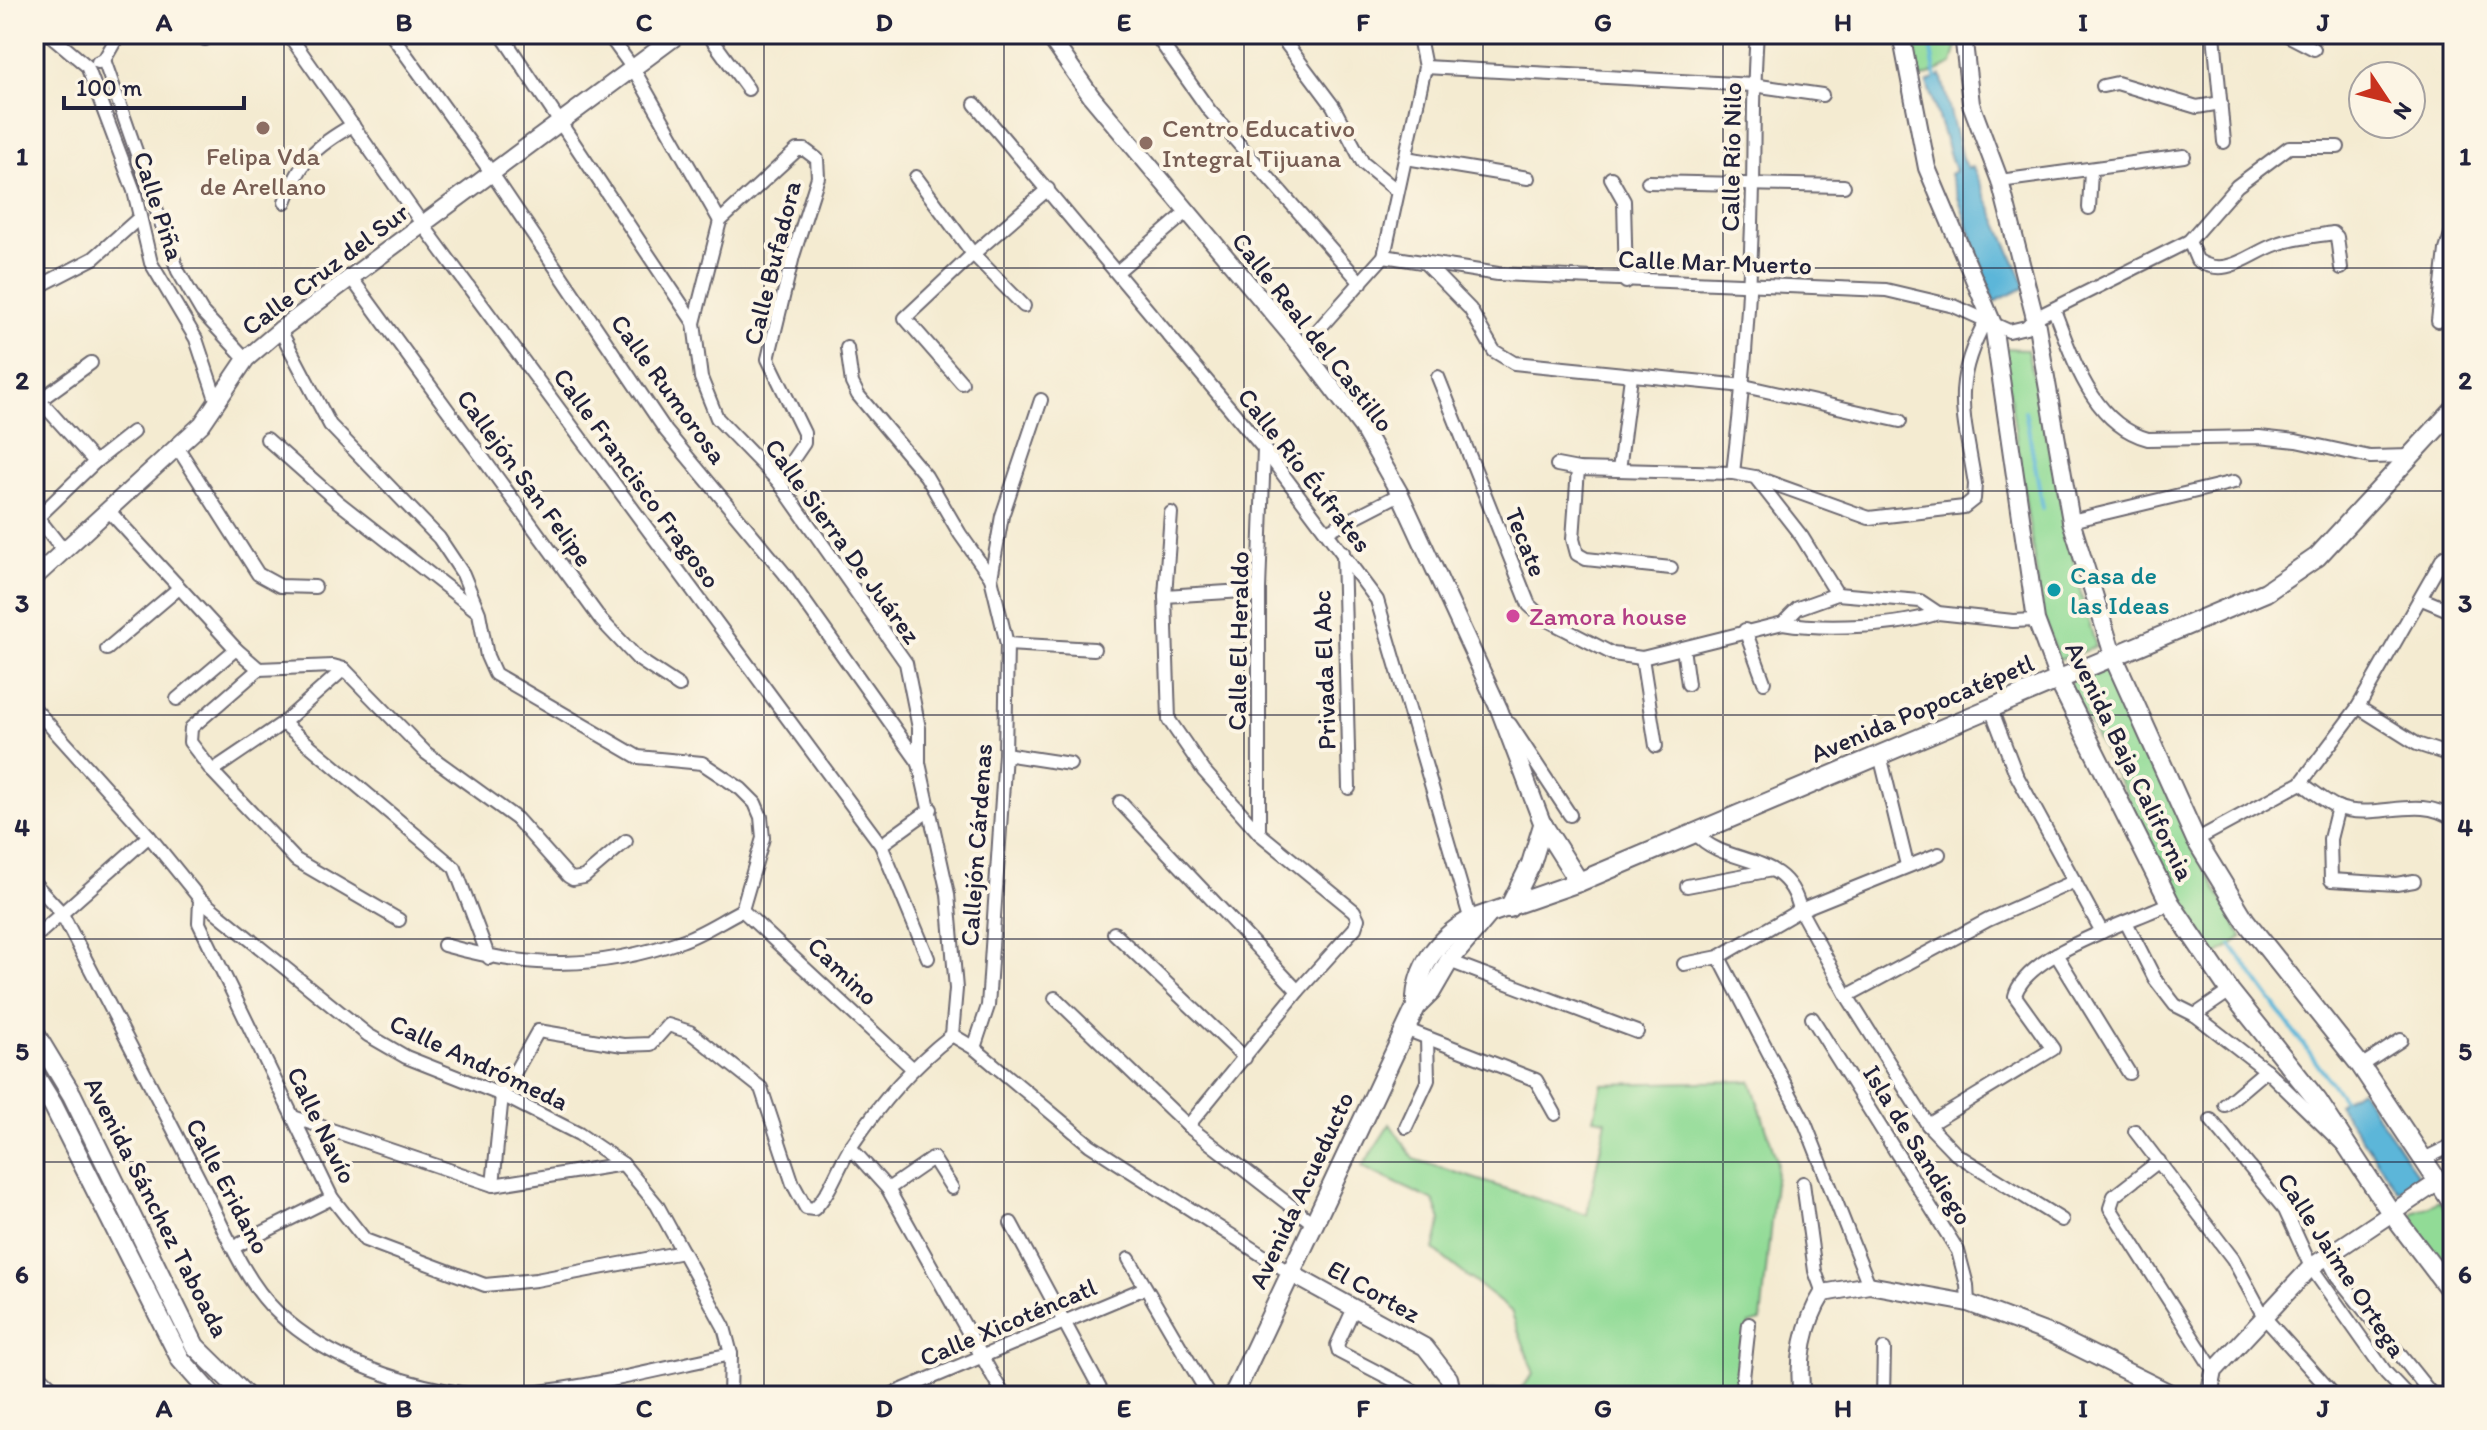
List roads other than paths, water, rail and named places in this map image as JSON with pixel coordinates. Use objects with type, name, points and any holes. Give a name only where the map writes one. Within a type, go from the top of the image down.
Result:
[{"type":"main road","name":"Avenida Popocatépetl","points":[[1579,882],[1990,706],[2203,621],[2294,576],[2326,547],[2453,410]]},
{"type":"main road","name":"Avenida Baja California","points":[[2114,658],[2196,840],[2245,920],[2361,1066],[2426,1158],[2453,1204]]},
{"type":"main road","name":"Avenida Baja California","points":[[2058,679],[2170,903],[2230,991],[2317,1100],[2390,1211],[2453,1294]]},
{"type":"main road","points":[[1543,825],[1579,882]]},
{"type":"main road","points":[[1509,908],[1531,864],[1543,825]]},
{"type":"main road","name":"Avenida Acueducto","points":[[1416,1007],[1414,985],[1432,952],[1456,928],[1579,882]]},
{"type":"main road","name":"Avenida Acueducto","points":[[1233,1396],[1416,1007],[1431,992],[1477,922]]},
{"type":"main road","name":"Avenida Sánchez Taboada","points":[[34,1032],[72,1095],[195,1346],[246,1396]]},
{"type":"main road","name":"Avenida Sánchez Taboada","points":[[34,1074],[53,1105],[181,1360],[213,1396]]},
{"type":"street","points":[[49,34],[87,66],[104,60],[119,34]]},
{"type":"street","name":"Calle Rumorosa","points":[[391,34],[491,172],[666,431],[785,574],[919,763]]},
{"type":"street","name":"Calle Sierra De Juárez","points":[[501,34],[694,323],[701,378],[717,418],[778,481],[906,663],[919,728],[919,763]]},
{"type":"street","points":[[608,34],[634,70],[720,221],[694,323]]},
{"type":"street","name":"Calle Cruz del Sur","points":[[34,578],[202,424],[216,399],[246,359],[280,330],[679,34]]},
{"type":"street","points":[[708,34],[748,89]]},
{"type":"street","name":"Calle Real del Castillo","points":[[1048,34],[1091,96],[1302,348],[1362,427],[1400,494],[1499,709],[1543,825]]},
{"type":"street","points":[[1155,34],[1209,110],[1361,283]]},
{"type":"street","points":[[1281,34],[1333,106],[1363,163],[1396,190]]},
{"type":"street","points":[[1302,348],[1384,256],[1425,67],[1420,42],[1414,34]]},
{"type":"street","name":"Calle Río Nilo","points":[[1733,473],[1744,386],[1750,284],[1753,85],[1757,34]]},
{"type":"street","name":"Avenida Baja California","points":[[1901,34],[1927,168],[1990,322],[2036,620],[2058,679]]},
{"type":"street","name":"Avenida Baja California","points":[[1963,34],[1971,104],[2000,181],[2035,318],[2071,521],[2114,658]]},
{"type":"street","points":[[2214,34],[2224,142]]},
{"type":"street","points":[[2285,34],[2314,49]]},
{"type":"street","name":"Calle Francisco Fragoso","points":[[289,35],[423,225],[881,845],[928,958]]},
{"type":"street","name":"Calle Piña","points":[[104,60],[178,271],[202,312],[246,359]]},
{"type":"street","name":"Calle Piña","points":[[87,66],[134,191],[151,263],[196,339],[216,399]]},
{"type":"street","points":[[1425,67],[1753,85],[1822,95]]},
{"type":"street","points":[[2103,86],[2117,83],[2197,107],[2221,103]]},
{"type":"street","name":"Calle Río Éufrates","points":[[975,104],[1264,449],[1377,600],[1477,922]]},
{"type":"street","points":[[285,202],[299,166],[322,142],[353,125]]},
{"type":"street","points":[[2035,318],[2189,241],[2237,186],[2289,147],[2338,147]]},
{"type":"street","name":"Calle Bufadora","points":[[720,221],[797,150],[805,150],[817,159],[818,177],[793,256],[768,359],[804,433],[804,443],[778,481]]},
{"type":"street","points":[[2000,181],[2184,156]]},
{"type":"street","points":[[1406,158],[1528,178]]},
{"type":"street","points":[[2089,208],[2091,171]]},
{"type":"street","points":[[916,177],[973,254],[1024,306]]},
{"type":"street","points":[[1611,178],[1624,201],[1626,282]]},
{"type":"street","points":[[1648,182],[1844,186]]},
{"type":"street","points":[[962,383],[905,318],[1048,189]]},
{"type":"street","points":[[1117,272],[1188,211]]},
{"type":"street","points":[[34,289],[94,258],[139,218]]},
{"type":"street","points":[[2438,321],[2446,250],[2453,228]]},
{"type":"street","points":[[2189,241],[2197,260],[2213,268],[2238,264],[2277,244],[2333,233],[2337,237],[2341,268]]},
{"type":"street","name":"Calle Mar Muerto","points":[[1384,256],[1498,274],[1626,282],[1886,290],[1954,306],[2009,331],[2026,327],[2035,318]]},
{"type":"street","points":[[1423,261],[1470,309],[1494,351],[1502,359],[1525,366],[1744,386],[1900,421]]},
{"type":"street","points":[[162,282],[178,271]]},
{"type":"street","name":"Callejón San Felipe","points":[[352,279],[601,620],[638,659],[679,686]]},
{"type":"street","points":[[2054,310],[2079,374],[2092,395],[2120,426],[2134,435],[2148,439],[2259,437],[2296,441],[2370,457],[2411,456]]},
{"type":"street","points":[[1557,465],[1578,469],[1733,473],[1755,477],[1869,518],[1964,507],[1974,499],[1975,484],[1961,390],[1969,352],[1990,322]]},
{"type":"street","points":[[280,330],[330,425],[439,538],[463,574],[479,613],[487,656],[495,674],[638,757],[702,763],[755,803],[761,817],[763,838],[742,910],[682,941],[582,965],[489,958],[444,945]]},
{"type":"street","points":[[847,348],[852,383],[858,395],[926,476],[960,534],[991,578]]},
{"type":"street","points":[[91,363],[37,397],[95,462]]},
{"type":"street","name":"Tecate","points":[[1438,377],[1529,605],[1543,618],[1613,654],[1642,658]]},
{"type":"street","points":[[1619,470],[1631,377]]},
{"type":"street","name":"Callejón Cárdenas","points":[[974,1048],[988,1006],[1005,754],[1007,644],[991,578],[1002,516],[1041,400]]},
{"type":"street","points":[[64,551],[35,517],[133,432]]},
{"type":"street","points":[[267,439],[338,502],[479,613]]},
{"type":"street","points":[[176,445],[258,574],[280,586],[315,587]]},
{"type":"street","name":"Calle El Heraldo","points":[[1259,833],[1259,590],[1264,449]]},
{"type":"street","points":[[1578,469],[1573,539],[1577,554],[1586,559],[1671,568]]},
{"type":"street","points":[[1755,477],[1802,537],[1837,594]]},
{"type":"street","points":[[2071,521],[2234,482]]},
{"type":"street","points":[[1328,531],[1400,494]]},
{"type":"street","points":[[109,511],[236,649],[259,669]]},
{"type":"street","points":[[1171,513],[1165,596],[1169,720],[1204,771],[1259,833],[1354,911],[1358,919],[1355,928],[1298,991],[1188,1126]]},
{"type":"street","points":[[2196,840],[2301,783],[2358,707],[2443,558],[2453,551]]},
{"type":"street","name":"Privada El Abc","points":[[1343,552],[1349,788]]},
{"type":"street","points":[[107,649],[179,588]]},
{"type":"street","points":[[1165,596],[1259,590]]},
{"type":"street","points":[[1783,623],[1798,608],[1837,594],[1920,601],[1938,613]]},
{"type":"street","points":[[2422,599],[2453,612]]},
{"type":"street","points":[[1656,746],[1642,658],[1783,623],[1802,626],[1917,620],[1938,613],[2013,621],[2036,620]]},
{"type":"street","points":[[1745,630],[1764,682]]},
{"type":"street","points":[[1007,644],[1094,649]]},
{"type":"street","points":[[1683,648],[1688,684]]},
{"type":"street","points":[[177,699],[236,649]]},
{"type":"street","points":[[399,920],[296,860],[212,771],[190,742],[191,728],[259,669],[333,666],[344,669],[426,753],[517,819],[573,879],[584,877],[626,841]]},
{"type":"street","points":[[212,771],[283,723],[344,669]]},
{"type":"street","points":[[1990,706],[2016,774],[2102,932]]},
{"type":"street","points":[[2358,707],[2417,744],[2453,756]]},
{"type":"street","name":"Calle Andrómeda","points":[[34,708],[149,836],[200,899],[387,1047],[502,1095],[579,1134],[623,1164],[657,1205],[724,1327],[731,1354],[730,1396]]},
{"type":"street","points":[[1499,709],[1570,815]]},
{"type":"street","points":[[283,723],[455,868],[489,958]]},
{"type":"street","points":[[1005,754],[1070,764]]},
{"type":"street","points":[[1880,755],[1907,865]]},
{"type":"street","points":[[493,1185],[502,1095],[538,1031],[623,1045],[651,1044],[668,1025],[690,1032],[761,1088],[793,1184],[806,1208],[814,1209],[824,1199],[850,1147],[911,1067],[952,1035],[956,989],[948,894],[919,763]]},
{"type":"street","points":[[2301,783],[2338,807],[2423,807],[2443,811],[2453,819]]},
{"type":"street","points":[[1120,802],[1298,991]]},
{"type":"street","points":[[2338,807],[2330,839],[2331,880],[2396,884],[2414,881]]},
{"type":"street","points":[[881,845],[931,809]]},
{"type":"street","points":[[1695,833],[1713,849],[1757,861],[1792,887],[1800,910],[1847,996],[1928,1125],[1956,1154],[2062,1220]]},
{"type":"street","points":[[34,938],[149,836]]},
{"type":"street","points":[[1684,964],[1719,957],[1800,910],[1939,854]]},
{"type":"street","points":[[1687,886],[1772,870]]},
{"type":"street","points":[[1847,996],[1988,920],[2075,881]]},
{"type":"street","name":"Calle Eridano","points":[[34,883],[61,912],[234,1247],[274,1310],[319,1346],[393,1376],[444,1391],[481,1396]]},
{"type":"street","name":"Calle Navío","points":[[200,899],[199,923],[332,1198],[365,1240],[485,1285],[536,1280],[683,1252]]},
{"type":"street","points":[[1928,1125],[2053,1049],[2015,996],[2018,982],[2029,971],[2056,954],[2170,903]]},
{"type":"street","name":"Camino","points":[[742,910],[911,1067]]},
{"type":"street","points":[[2127,924],[2155,979],[2175,1005],[2195,1015],[2266,1070],[2328,1134],[2354,1153]]},
{"type":"street","points":[[1114,933],[1245,1058]]},
{"type":"street","points":[[2056,954],[2129,1073]]},
{"type":"street","points":[[1719,957],[1805,1123],[1869,1285]]},
{"type":"street","points":[[1449,961],[1637,1032]]},
{"type":"street","points":[[2195,1015],[2230,991]]},
{"type":"street","points":[[1055,998],[1188,1126],[1314,1224]]},
{"type":"street","name":"Isla de Sandiego","points":[[1812,1018],[1958,1251],[1967,1285],[1968,1303]]},
{"type":"street","points":[[1405,1029],[1536,1080],[1555,1114]]},
{"type":"street","points":[[952,1035],[974,1048],[1090,1145],[1290,1273]]},
{"type":"street","points":[[1406,1127],[1428,1080],[1427,1038]]},
{"type":"street","points":[[2361,1066],[2401,1040]]},
{"type":"street","points":[[2225,1105],[2266,1070]]},
{"type":"street","points":[[293,1117],[493,1185],[623,1164]]},
{"type":"street","name":"Calle Jaime Ortega","points":[[2211,1120],[2285,1210],[2311,1267],[2386,1373],[2408,1396]]},
{"type":"street","points":[[2135,1131],[2233,1259],[2264,1317],[2335,1396]]},
{"type":"street","points":[[2426,1158],[2453,1145]]},
{"type":"street","points":[[850,1147],[888,1189],[1004,1396]]},
{"type":"street","points":[[888,1189],[933,1158],[952,1188]]},
{"type":"street","points":[[2159,1161],[2114,1196],[2110,1208],[2214,1371]]},
{"type":"street","points":[[2209,1396],[2214,1371],[2311,1267],[2390,1211],[2438,1182]]},
{"type":"street","points":[[1803,1183],[1815,1271],[1823,1293]]},
{"type":"street","points":[[234,1247],[332,1198]]},
{"type":"street","points":[[1011,1223],[1104,1396]]},
{"type":"street","points":[[2326,1255],[2337,1276],[2433,1396]]},
{"type":"street","points":[[1129,1259],[1209,1396]]},
{"type":"street","name":"El Cortez","points":[[1290,1273],[1425,1347],[1449,1378],[1453,1396]]},
{"type":"street","points":[[1802,1396],[1799,1372],[1811,1313],[1823,1293],[1869,1285],[1968,1303],[2053,1335],[2176,1396]]},
{"type":"street","name":"Calle Xicoténcatl","points":[[897,1394],[1145,1288]]},
{"type":"street","points":[[1354,1308],[1337,1345],[1339,1352],[1418,1393]]},
{"type":"street","points":[[1741,1396],[1749,1324]]},
{"type":"street","points":[[1883,1396],[1884,1349]]},
{"type":"street","points":[[488,1396],[526,1395],[592,1384],[731,1354]]},
{"type":"street","points":[[34,1370],[62,1396]]},
{"type":"street","points":[[592,1384],[603,1396]]},
{"type":"water","points":[[1941,75],[1962,159],[1967,168],[1973,167],[2026,287],[1994,302],[1950,174],[1955,171],[1927,83]]},
{"type":"water","points":[[2360,1089],[2419,1177],[2399,1192],[2338,1104]]},
{"type":"waterway","points":[[1928,34],[1937,83]]},
{"type":"waterway","points":[[2025,411],[2043,508]]},
{"type":"waterway","points":[[2231,945],[2345,1102]]},
{"type":"place","name":"Felipa Vda de Arellano","points":[[263,128]]},
{"type":"place","name":"Centro Educativo Integral Tijuana","points":[[1146,143]]},
{"type":"place","name":"Casa de las Ideas","points":[[2054,590]]},
{"type":"place","name":"Zamora house","points":[[1513,616]]}]
